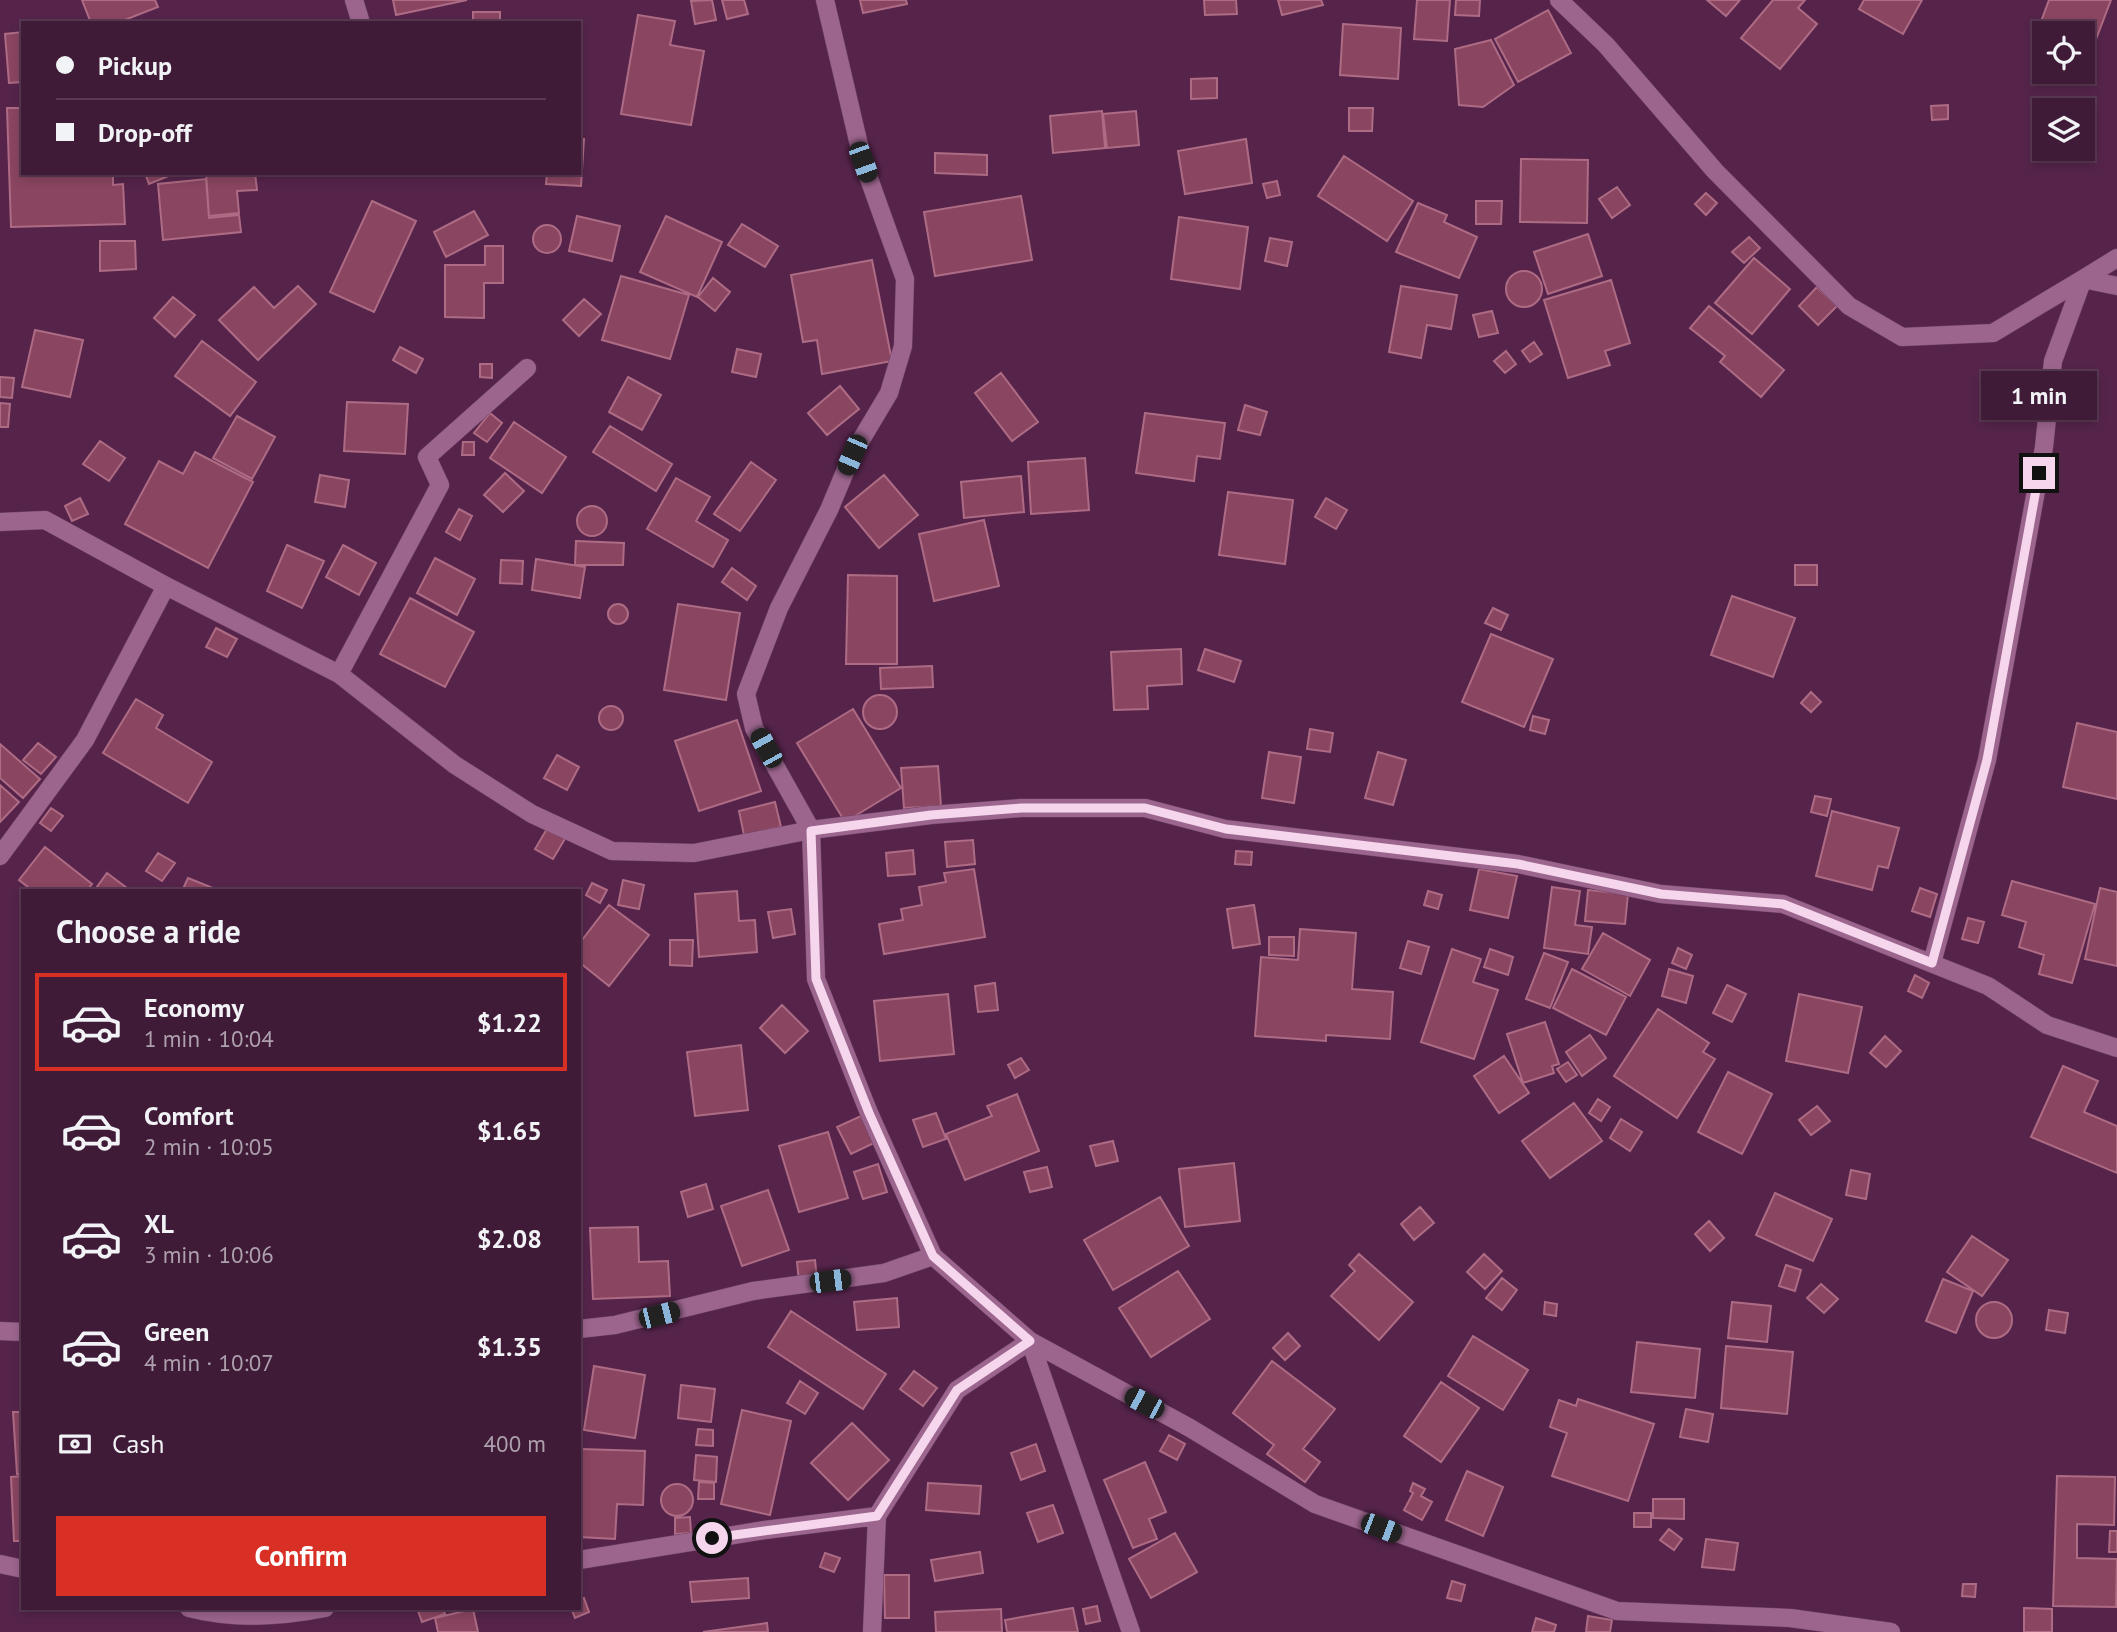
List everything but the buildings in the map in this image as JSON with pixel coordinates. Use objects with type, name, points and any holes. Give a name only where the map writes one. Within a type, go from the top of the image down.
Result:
[{"type":"street","points":[[354,0],[360,21]]},
{"type":"street","points":[[825,0],[863,162],[905,279],[903,346],[889,393],[852,455],[829,510],[779,608],[746,694],[754,728],[811,831],[816,979],[869,1113],[933,1256],[1030,1341],[1190,1428],[1315,1504],[1617,1611],[1790,1618],[1891,1632]]},
{"type":"street","points":[[1559,0],[1606,45],[1715,171],[1849,306],[1902,337],[1993,333],[2117,258]]},
{"type":"street","points":[[1932,963],[1987,760],[2044,447],[2053,361],[2083,279]]},
{"type":"street","points":[[2083,279],[2117,286]]},
{"type":"street","points":[[339,674],[440,485],[427,457],[527,368]]},
{"type":"street","points":[[0,522],[45,520],[166,586],[339,674],[455,765],[532,814],[612,851],[694,853],[811,831],[931,815],[1021,808],[1145,808],[1226,829],[1518,864],[1661,894],[1783,904],[1988,986],[2047,1025],[2117,1048]]},
{"type":"street","points":[[0,856],[85,740],[166,586]]},
{"type":"street","points":[[581,1329],[615,1325],[753,1291],[884,1273],[933,1256]]},
{"type":"street","points":[[0,1331],[21,1332]]},
{"type":"street","points":[[873,1632],[877,1516],[957,1390],[1030,1341]]},
{"type":"street","points":[[1030,1341],[1131,1632]]},
{"type":"street","points":[[581,1560],[765,1530],[877,1516]]},
{"type":"street","points":[[1,1559],[21,1568]]},
{"type":"street","points":[[197,1610],[218,1615],[298,1614],[315,1610]]},
{"type":"route","points":[[712,1538],[877,1516],[957,1390],[1030,1341],[933,1256],[869,1113],[816,979],[811,831],[931,815],[1021,808],[1145,808],[1226,829],[1518,864],[1661,894],[1783,904],[1932,963],[1987,760],[2039,473]]}]
